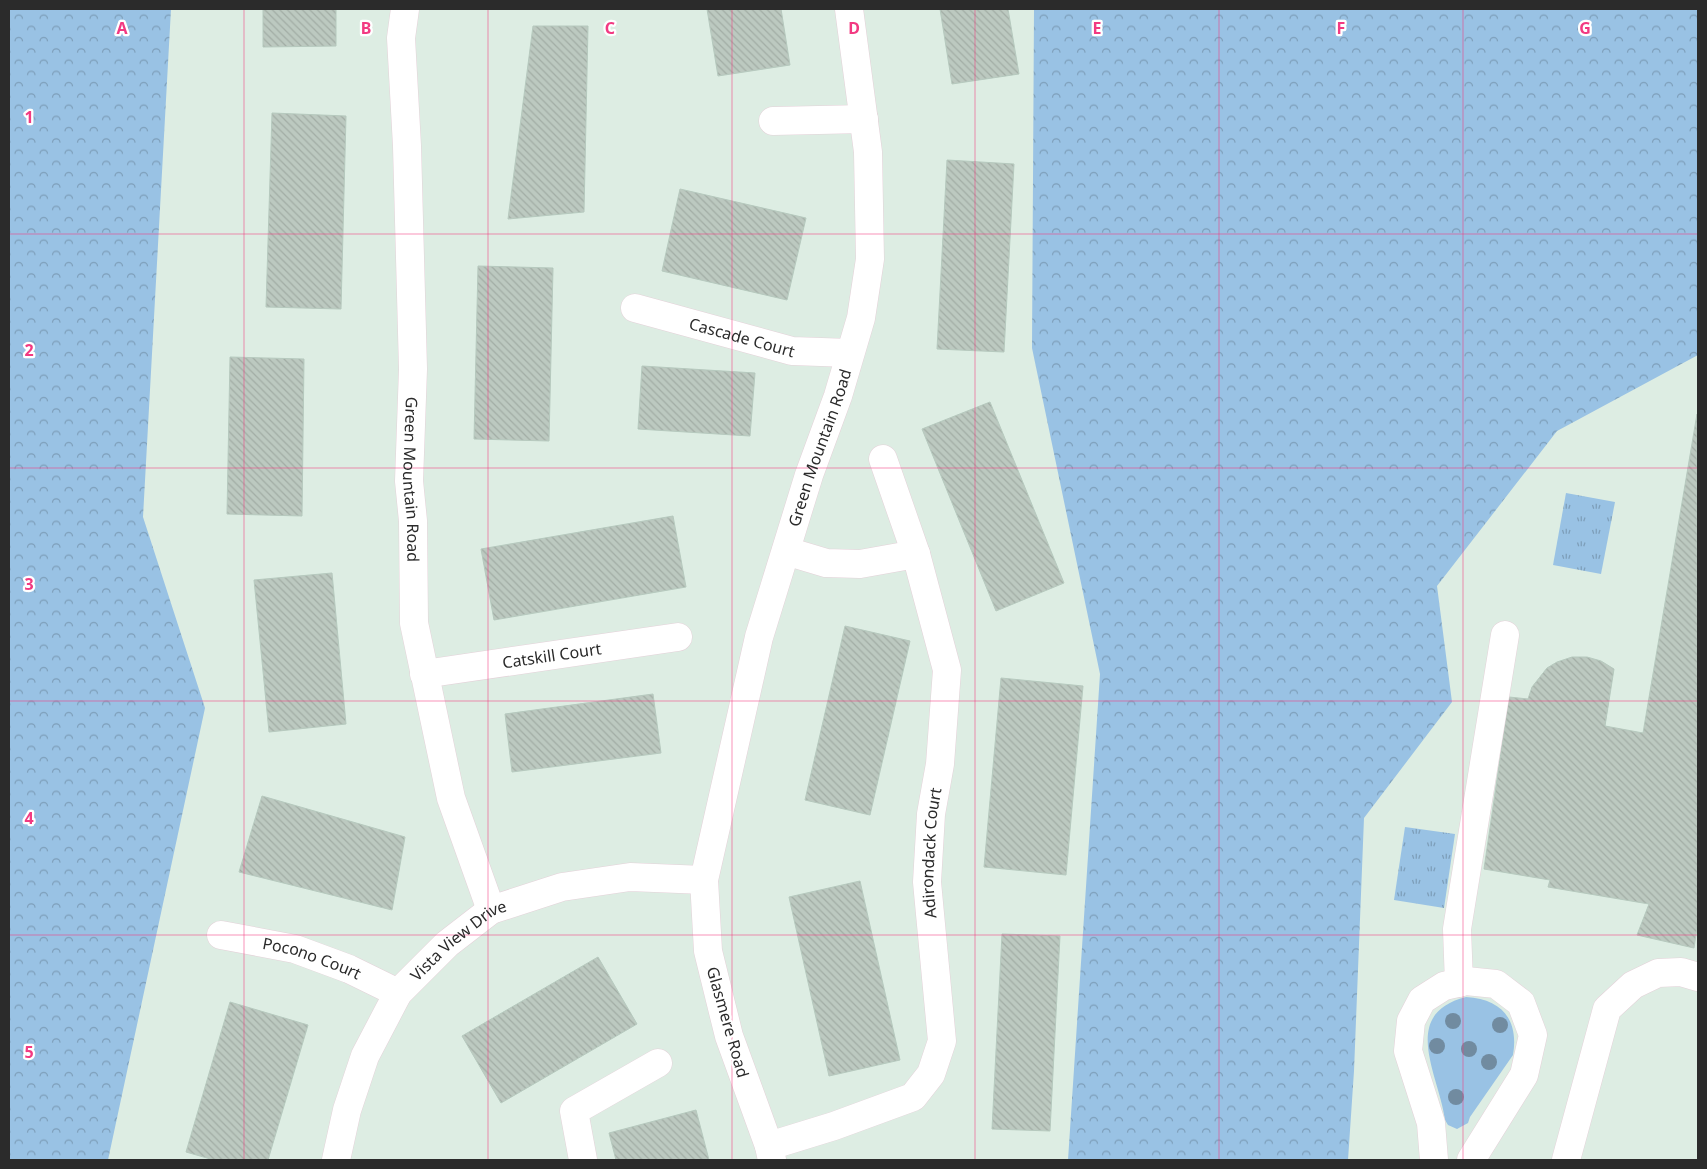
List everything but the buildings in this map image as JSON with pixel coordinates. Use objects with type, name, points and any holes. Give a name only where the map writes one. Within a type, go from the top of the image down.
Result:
[{"type":"street","name":"Green Mountain Road","points":[[405,9],[401,38],[407,146],[413,368],[409,481],[413,521],[414,623],[451,798],[491,910]]},
{"type":"street","points":[[401,38],[421,9]]},
{"type":"street","name":"Green Mountain Road","points":[[704,880],[759,637],[808,475],[838,396],[861,318],[870,259],[868,152],[849,9]]},
{"type":"street","points":[[773,121],[864,119]]},
{"type":"street","name":"Cascade Court","points":[[635,308],[792,351],[850,353]]},
{"type":"street","name":"Adirondack Court","points":[[770,1153],[834,1126],[913,1097],[931,1074],[942,1041],[927,882],[931,814],[940,764],[946,670],[916,554],[883,460]]},
{"type":"street","points":[[786,551],[826,563],[860,564],[916,554]]},
{"type":"street","points":[[1459,983],[1457,929],[1505,635]]},
{"type":"street","name":"Catskill Court","points":[[424,674],[678,637]]},
{"type":"street","name":"Vista View Drive","points":[[336,1160],[347,1110],[365,1056],[398,993],[447,944],[491,910],[562,887],[630,877],[704,880]]},
{"type":"street","name":"Glasmere Road","points":[[704,880],[708,951],[729,1036],[770,1153]]},
{"type":"street","name":"Pocono Court","points":[[221,935],[295,948],[350,969],[398,993]]},
{"type":"street","points":[[1566,1160],[1607,1009],[1633,985],[1658,973],[1681,972],[1698,977]]},
{"type":"street","points":[[1434,1160],[1431,1124],[1408,1051],[1411,1021],[1422,1000],[1444,986],[1466,981],[1496,984],[1521,1003],[1533,1035],[1524,1075],[1471,1160]]},
{"type":"street","points":[[583,1160],[574,1111],[658,1063]]},
{"type":"green space","points":[[9,9],[171,9],[143,517],[205,708],[108,1160],[9,1160]]},
{"type":"green space","points":[[1034,9],[1698,9],[1698,355],[1557,431],[1437,586],[1452,702],[1364,818],[1354,1071],[1348,1160],[1068,1160],[1100,674],[1032,348]]},
{"type":"green space","points":[[1566,493],[1615,502],[1601,574],[1553,565]]},
{"type":"green space","points":[[1405,827],[1455,834],[1444,908],[1394,900]]},
{"type":"green space","points":[[1466,997],[1489,1002],[1498,1007],[1510,1022],[1514,1043],[1513,1055],[1470,1117],[1468,1123],[1457,1129],[1448,1125],[1445,1120],[1431,1066],[1428,1032],[1434,1017],[1446,1005]]}]
